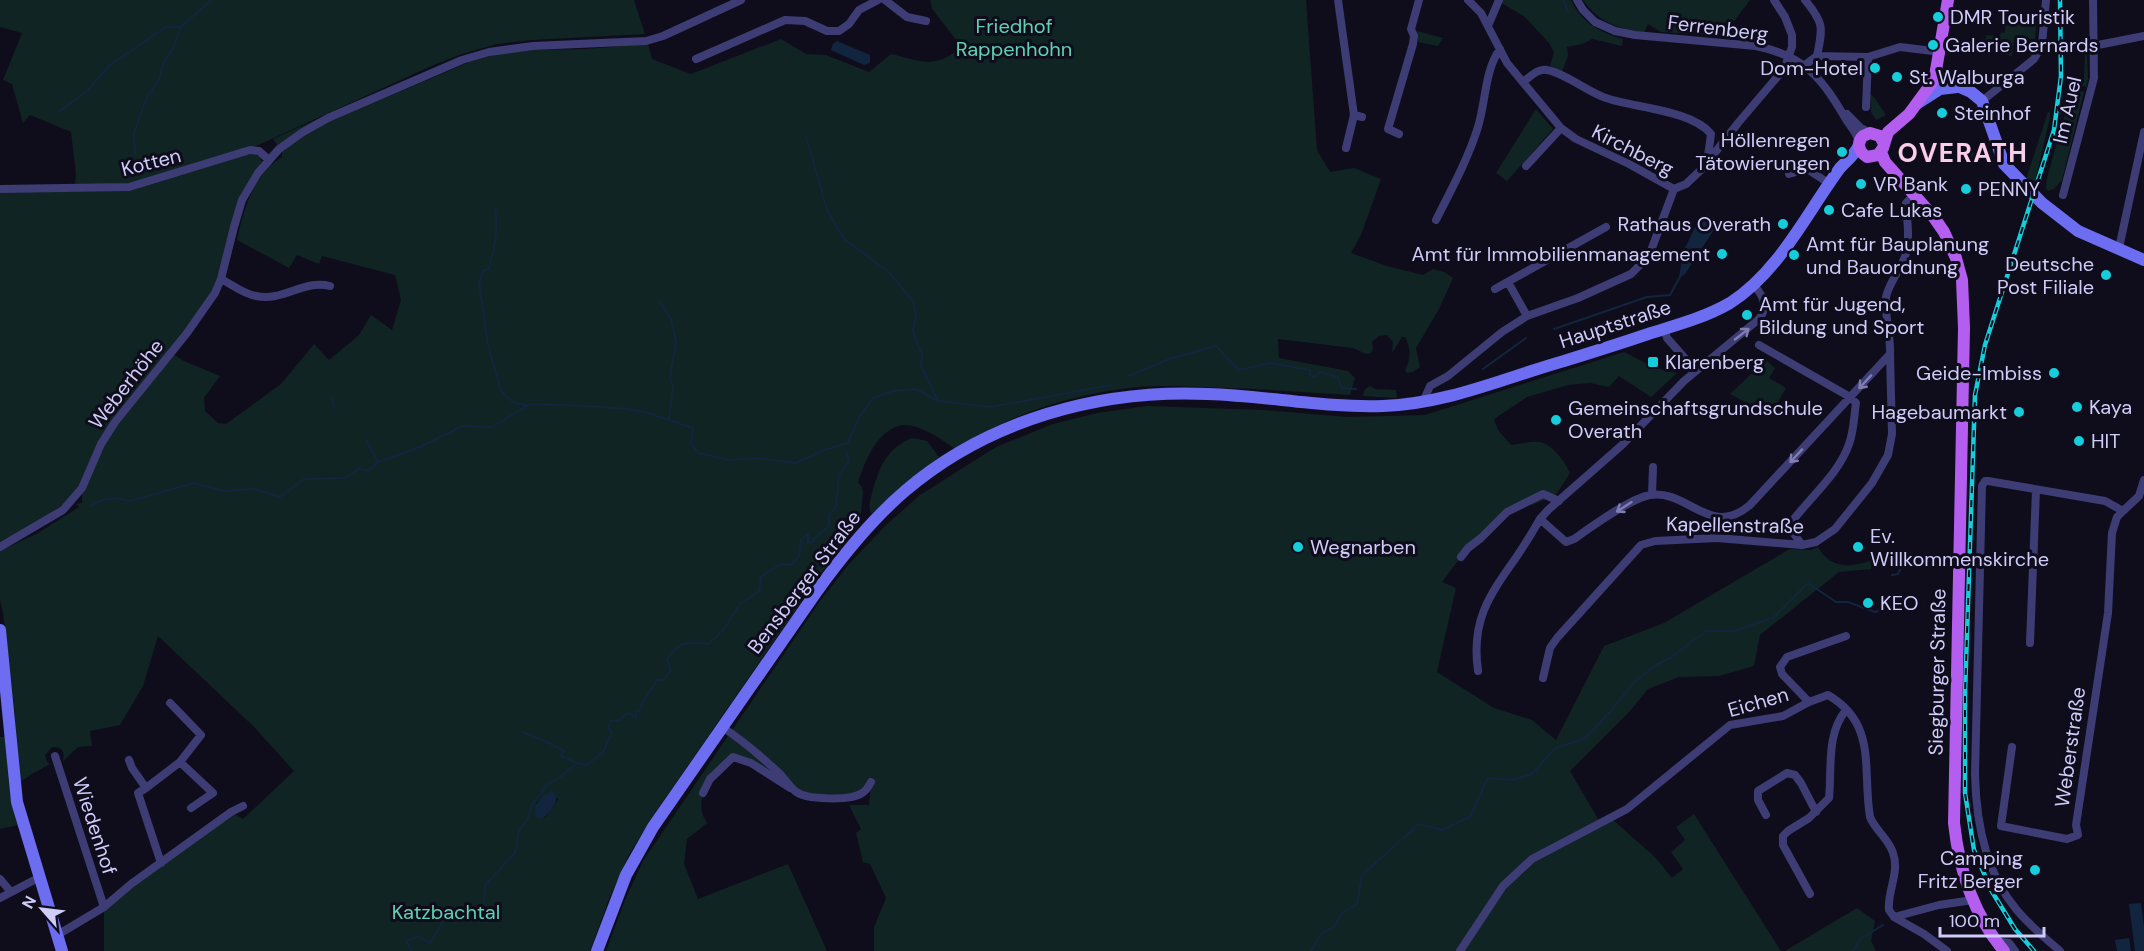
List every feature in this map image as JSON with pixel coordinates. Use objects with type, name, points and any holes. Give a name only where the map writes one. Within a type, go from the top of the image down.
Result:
[{"type":"main road","name":"Hauptstraße","points":[[1833,181],[1876,152],[1888,132],[1909,114],[1927,93],[1935,76],[1948,0]]},
{"type":"main road","points":[[1935,76],[1961,87],[1982,101],[1999,153],[2010,172],[2042,203],[2071,227],[2144,260]]},
{"type":"main road","points":[[1916,105],[1940,89],[1961,87]]},
{"type":"main road","name":"Hauptstraße","points":[[1871,133],[1916,105]]},
{"type":"main road","points":[[1871,133],[1880,136],[1876,152],[1863,154],[1859,143],[1863,135],[1871,133]]},
{"type":"main road","name":"Hauptstraße","points":[[1350,406],[1423,402],[1463,393],[1664,329],[1721,308],[1754,285],[1776,259],[1859,143]]},
{"type":"main road","name":"Siegburger Straße","points":[[1876,152],[1887,174],[1903,184],[1914,195],[1944,232],[1956,258],[1964,297],[1953,799],[1959,856],[1964,878],[1973,900],[1995,940],[2004,951]]},
{"type":"main road","name":"Bensberger Straße","points":[[597,951],[615,902],[637,853],[817,591],[854,543],[905,491],[952,457],[1013,425],[1044,414],[1129,396],[1206,394],[1350,406]]},
{"type":"main road","points":[[0,630],[16,794],[62,951]]},
{"type":"street","name":"Weberhöhe","points":[[0,547],[63,510],[82,488],[101,444],[115,422],[207,306],[221,279],[242,200],[258,173],[289,142],[316,124],[462,60],[489,52],[533,46],[646,40],[663,36],[725,3],[741,0]]},
{"type":"street","points":[[696,59],[785,20],[805,21],[827,31],[839,31],[849,24],[859,10],[878,0]]},
{"type":"street","points":[[885,0],[907,17],[926,21]]},
{"type":"street","points":[[1338,0],[1358,116],[1346,148]]},
{"type":"street","points":[[1399,134],[1388,129],[1413,44],[1414,36],[1411,28],[1419,0]]},
{"type":"street","name":"Kirchberg","points":[[1468,0],[1481,13],[1507,63],[1561,128],[1576,139],[1629,164],[1674,189],[1686,184],[1706,164],[1784,69],[1790,57]]},
{"type":"street","points":[[1488,26],[1499,0]]},
{"type":"street","name":"Ferrenberg","points":[[1577,0],[1582,10],[1595,21],[1615,32],[1766,47],[1790,57],[1805,65],[1825,86],[1844,112],[1859,143]]},
{"type":"street","points":[[1774,0],[1790,28],[1792,47],[1790,57]]},
{"type":"street","points":[[1805,0],[1816,13],[1822,26],[1817,56]]},
{"type":"street","points":[[1982,101],[2034,59],[2042,45],[2046,0]]},
{"type":"street","name":"Im Auel","points":[[2063,195],[2094,78],[2093,0]]},
{"type":"street","points":[[2093,46],[2144,36]]},
{"type":"street","points":[[1805,65],[1817,56],[1868,57],[1900,46],[1933,51]]},
{"type":"street","points":[[1436,220],[1478,129],[1492,59],[1500,49]]},
{"type":"street","points":[[1866,107],[1868,57]]},
{"type":"street","points":[[1523,82],[1538,71],[1549,70],[1605,98],[1692,120],[1707,128],[1711,134],[1706,164]]},
{"type":"street","name":"Ferrenberg","points":[[1844,112],[1861,128],[1871,133]]},
{"type":"street","points":[[1526,166],[1561,128]]},
{"type":"street","points":[[2119,248],[2144,135]]},
{"type":"street","name":"Kotten","points":[[0,189],[129,187],[250,150],[259,151],[269,160]]},
{"type":"street","points":[[1789,174],[1807,169],[1833,181]]},
{"type":"street","points":[[1423,402],[1430,386],[1448,376],[1502,332],[1527,316],[1578,298],[1631,274],[1641,266],[1648,256],[1674,189]]},
{"type":"street","name":"Kapellenstraße","points":[[1543,678],[1550,648],[1557,638],[1641,545],[1655,541],[1717,538],[1802,545],[1816,542],[1835,529],[1872,483],[1888,455],[1892,434],[1891,338],[1886,298],[1908,246],[1906,203],[1914,195]]},
{"type":"street","points":[[1496,289],[1606,227]]},
{"type":"street","points":[[221,279],[246,294],[266,297],[284,295],[318,283],[330,286]]},
{"type":"street","points":[[1508,282],[1527,316]]},
{"type":"street","points":[[1478,671],[1476,654],[1478,634],[1486,604],[1540,519],[1622,445],[1696,371],[1753,325],[1762,315],[1765,304],[1764,298],[1754,285]]},
{"type":"street","points":[[1664,329],[1667,338],[1696,371]]},
{"type":"street","points":[[1759,345],[1850,397],[1856,403],[1850,443],[1844,456],[1791,523],[1792,531],[1802,545]]},
{"type":"street","points":[[1540,519],[1566,542],[1634,501],[1652,494],[1673,499],[1717,517],[1728,518],[1739,515],[1890,354]]},
{"type":"street","points":[[1652,494],[1653,467]]},
{"type":"street","points":[[2060,951],[2026,920],[1999,884],[1987,854],[1977,811],[1982,486],[1985,481],[1988,481],[2105,501],[2123,511],[2141,498],[2144,480]]},
{"type":"street","points":[[2030,643],[2036,490]]},
{"type":"street","points":[[1461,557],[1507,512],[1543,494],[1558,501]]},
{"type":"street","name":"Weberstraße","points":[[2012,747],[2001,826],[2067,839],[2078,835],[2078,813],[2108,613],[2112,533],[2117,517],[2123,511]]},
{"type":"street","points":[[1717,517],[1717,538]]},
{"type":"street","points":[[1809,702],[1782,674],[1780,667],[1783,661],[1787,657],[1815,649],[1846,636]]},
{"type":"street","name":"Eichen","points":[[1460,951],[1511,876],[1532,859],[1627,809],[1730,725],[1784,716],[1809,702],[1828,695],[1846,710]]},
{"type":"street","points":[[160,863],[138,793],[180,762],[201,735],[170,704]]},
{"type":"street","points":[[1810,894],[1783,845],[1784,836],[1816,812],[1829,798],[1832,746],[1840,717],[1846,710],[1858,726],[1864,742],[1870,817],[1893,854],[1895,870],[1889,910],[1897,919],[1924,934],[1947,951]]},
{"type":"street","points":[[722,728],[737,737],[779,773],[795,792]]},
{"type":"street","name":"Wiedenhof","points":[[55,756],[104,907]]},
{"type":"street","points":[[703,793],[710,779],[733,757],[751,763],[795,792],[811,797],[852,797],[863,793],[871,782]]},
{"type":"street","points":[[129,760],[146,788]]},
{"type":"street","points":[[180,762],[213,793],[191,808]]},
{"type":"street","points":[[1766,815],[1758,800],[1758,791],[1787,773],[1795,775],[1801,783],[1816,812]]},
{"type":"street","name":"Wiedenhof","points":[[58,934],[104,907],[131,884],[231,812],[243,806]]},
{"type":"street","points":[[0,898],[40,878]]},
{"type":"street","points":[[0,879],[11,892]]},
{"type":"street","points":[[1897,919],[1930,907],[1973,900]]},
{"type":"street","points":[[1995,940],[2009,943],[2015,951]]},
{"type":"green space","points":[[0,0],[634,0],[645,34],[497,44],[429,67],[254,147],[131,183],[78,186],[75,184],[71,132],[30,115],[23,123],[12,84],[3,80],[22,33],[0,27]]},
{"type":"green space","points":[[930,0],[1306,0],[1317,150],[1330,172],[1354,168],[1381,179],[1361,235],[1351,253],[1387,266],[1423,275],[1433,269],[1453,278],[1439,309],[1416,348],[1420,367],[1413,372],[1407,373],[1405,370],[1410,354],[1405,337],[1402,337],[1392,353],[1393,342],[1387,335],[1379,336],[1372,342],[1371,353],[1366,354],[1353,348],[1278,339],[1279,358],[1348,371],[1355,378],[1350,395],[1275,390],[1141,387],[1078,397],[1035,410],[994,427],[955,449],[931,433],[911,425],[896,427],[888,432],[874,446],[858,483],[863,493],[860,522],[822,572],[657,810],[630,853],[609,899],[590,951],[104,951],[104,907],[231,812],[243,819],[294,771],[253,726],[158,636],[143,686],[120,725],[90,731],[92,746],[78,747],[63,761],[62,750],[52,747],[45,755],[50,764],[17,784],[15,714],[0,600],[0,551],[38,533],[79,507],[76,504],[82,503],[82,489],[47,517],[0,542],[0,192],[108,191],[246,155],[255,154],[260,157],[262,162],[247,185],[221,270],[207,306],[171,353],[220,376],[204,398],[205,411],[218,423],[226,424],[281,384],[314,344],[329,360],[359,335],[371,315],[392,330],[401,300],[395,275],[322,256],[319,264],[297,255],[289,268],[237,240],[246,205],[264,173],[282,157],[282,151],[317,127],[472,61],[498,54],[532,50],[648,44],[652,59],[691,74],[781,39],[806,54],[826,55],[869,72],[891,54],[920,61],[936,61],[953,54],[961,46],[932,9]],"holes":[[[549,791],[558,799],[545,818],[536,803]]]},
{"type":"green space","points":[[1501,0],[1571,0],[1580,15],[1592,26],[1623,39],[1622,46],[1592,39],[1567,47],[1568,56],[1562,72],[1550,66],[1554,52],[1549,43],[1525,17],[1500,2]]},
{"type":"green space","points":[[1583,0],[1750,0],[1723,36],[1661,32],[1648,24],[1644,33],[1626,29],[1602,19]]},
{"type":"green space","points":[[2002,19],[2037,20],[2035,39],[2014,38],[2012,56],[1978,50],[1981,39],[1986,39],[1986,35],[2000,36],[2001,32],[2005,33],[2005,26],[2001,26]]},
{"type":"green space","points":[[1417,31],[1443,38],[1438,46],[1418,42]]},
{"type":"green space","points":[[2086,31],[2088,79],[2086,87],[2079,85],[2078,81],[2082,84],[2084,78]]},
{"type":"green space","points":[[2075,80],[2077,87],[2084,92],[2062,180],[2054,189],[2048,191],[2047,178],[2066,111],[2069,83]]},
{"type":"green space","points":[[1870,94],[1886,115],[1876,120],[1871,112]]},
{"type":"green space","points":[[1536,109],[1553,129],[1507,181],[1496,173]]},
{"type":"green space","points":[[2048,112],[2050,117],[2034,186],[2026,179]]},
{"type":"green space","points":[[327,115],[278,146],[273,139]]},
{"type":"green space","points":[[1964,143],[1969,145],[1974,153],[1970,161],[1962,164],[1955,159],[1954,155],[1960,155],[1961,150],[1955,148]]},
{"type":"green space","points":[[1624,352],[1655,368],[1677,373],[1651,397],[1619,376],[1609,387],[1590,383],[1568,385],[1527,397],[1494,419],[1498,430],[1511,445],[1533,442],[1545,444],[1558,455],[1570,473],[1556,495],[1532,505],[1523,503],[1461,557],[1442,582],[1456,588],[1437,672],[1494,708],[1532,720],[1556,740],[1604,646],[1664,623],[1790,549],[1811,550],[1818,547],[1829,559],[1842,565],[1872,560],[1871,569],[1839,572],[1760,635],[1754,666],[1719,676],[1679,677],[1648,689],[1630,711],[1570,771],[1601,824],[1612,819],[1656,858],[1672,878],[1683,869],[1671,852],[1685,840],[1676,827],[1694,814],[1781,951],[874,951],[874,927],[886,898],[870,864],[863,862],[856,833],[861,829],[849,805],[869,805],[871,784],[863,793],[811,797],[733,757],[713,779],[703,795],[702,813],[707,823],[687,839],[684,864],[698,899],[788,864],[827,951],[606,951],[625,900],[643,861],[820,601],[849,564],[885,526],[920,495],[996,447],[1053,424],[1097,413],[1147,406],[1263,410],[1347,417],[1425,415]]},
{"type":"green space","points":[[1766,360],[1775,368],[1769,378],[1786,388],[1774,409],[1756,400],[1753,406],[1730,394]]},
{"type":"green space","points":[[1370,386],[1375,389],[1396,390],[1397,398],[1363,396],[1365,389]]},
{"type":"green space","points":[[912,438],[927,441],[939,457],[871,514],[870,500],[882,466],[891,452]]},
{"type":"green space","points":[[0,737],[5,737],[10,796],[18,825],[0,829]]},
{"type":"green space","points":[[1857,908],[1875,921],[1871,941],[1876,951],[1785,951]]},
{"type":"water","points":[[837,41],[870,55],[870,63],[864,65],[831,50]]},
{"type":"water","points":[[1708,214],[1719,222],[1685,274],[1679,278],[1683,252],[1701,215]]},
{"type":"water","points":[[551,790],[557,796],[553,806],[549,813],[541,819],[536,817],[536,805]]},
{"type":"water","points":[[2141,903],[2144,951],[2135,951],[2129,904]]},
{"type":"water","points":[[2129,938],[2131,951],[2117,951],[2115,940]]},
{"type":"waterway","points":[[60,111],[87,91],[110,65],[166,27],[181,27],[211,0]]},
{"type":"waterway","points":[[1563,0],[1568,12]]},
{"type":"waterway","points":[[135,154],[134,133],[141,113],[148,95],[158,82],[164,62],[173,48],[181,27]]},
{"type":"waterway","points":[[806,136],[827,210],[844,239],[889,272],[913,301],[916,317],[913,329],[922,354],[921,366],[938,401]]},
{"type":"waterway","points":[[495,208],[496,231],[493,254],[489,269],[483,271],[479,283],[488,345],[501,391],[514,403],[526,405]]},
{"type":"waterway","points":[[1554,329],[1647,297],[1670,295],[1681,275]]},
{"type":"waterway","points":[[660,302],[671,319],[676,342],[670,377],[673,387],[669,420]]},
{"type":"waterway","points":[[1483,369],[1526,338]]},
{"type":"waterway","points":[[1129,376],[1169,359],[1216,346],[1239,370],[1270,363],[1310,370],[1310,375],[1315,377],[1319,372],[1338,377],[1342,388],[1356,389]]},
{"type":"waterway","points":[[848,442],[860,416],[873,398],[893,391],[916,389],[938,401],[991,407],[1111,385]]},
{"type":"waterway","points":[[1375,395],[1379,396]]},
{"type":"waterway","points":[[331,398],[334,406]]},
{"type":"waterway","points":[[90,506],[103,500],[117,498],[130,501],[194,483],[224,491],[255,489],[280,497],[304,479],[346,478],[359,468],[368,471],[378,462],[420,447],[463,426],[492,427],[530,404],[628,409],[648,413],[693,428],[691,444],[699,453],[729,460],[759,458],[796,463],[824,450],[848,443]]},
{"type":"waterway","points":[[366,440],[378,462]]},
{"type":"waterway","points":[[412,951],[406,941],[418,936],[430,943],[449,914],[461,909],[483,907],[486,884],[515,853],[519,831],[528,818],[532,804],[548,784],[577,763],[587,765],[603,752],[612,733],[608,727],[611,721],[620,720],[630,713],[636,718],[636,712],[640,710],[657,680],[663,680],[671,671],[667,659],[676,648],[685,644],[709,644],[724,629],[740,604],[759,591],[761,577],[781,564],[791,565],[799,556],[801,540],[808,534],[808,543],[812,542],[829,526],[829,515],[836,506],[838,476],[849,462],[847,453]]},
{"type":"waterway","points":[[1892,575],[1898,574],[1906,557],[1913,557]]},
{"type":"waterway","points":[[1311,951],[1322,933],[1334,927],[1341,914],[1357,904],[1362,875],[1419,824],[1442,830],[1470,817],[1488,778],[1512,780],[1532,774],[1554,749],[1585,738],[1634,682],[1706,631],[1735,631],[1774,617],[1808,583],[1836,602],[1848,602],[1875,612],[1881,610]]},
{"type":"waterway","points":[[522,732],[564,751],[561,756],[577,763]]},
{"type":"waterway","points":[[1853,951],[1860,939],[1883,925]]},
{"type":"railway","points":[[2034,951],[2015,929],[1991,890],[1974,850],[1965,793],[1965,694],[1975,395],[1985,345],[2054,130],[2061,76],[2060,0]]},
{"type":"place","name":"DMR Touristik","points":[[1938,17]]},
{"type":"place","name":"Galerie Bernards","points":[[1933,45]]},
{"type":"place","name":"Dom-Hotel","points":[[1875,68]]},
{"type":"place","name":"St. Walburga","points":[[1897,77]]},
{"type":"place","name":"Steinhof","points":[[1942,113]]},
{"type":"place","name":"Höllenregen Tätowierungen","points":[[1842,152]]},
{"type":"place","name":"VR Bank","points":[[1861,184]]},
{"type":"place","name":"PENNY","points":[[1966,189]]},
{"type":"place","name":"Cafe Lukas","points":[[1829,210]]},
{"type":"place","name":"Rathaus Overath","points":[[1783,224]]},
{"type":"place","name":"Amt für Immobilienmanagement","points":[[1722,254]]},
{"type":"place","name":"Amt für Bauplanung und Bauordnung","points":[[1794,255]]},
{"type":"place","name":"Deutsche Post Filiale","points":[[2106,275]]},
{"type":"place","name":"Amt für Jugend, Bildung und Sport","points":[[1747,315]]},
{"type":"place","name":"Klarenberg","points":[[1653,362]]},
{"type":"place","name":"Geide-Imbiss","points":[[2054,373]]},
{"type":"place","name":"Kaya","points":[[2077,407]]},
{"type":"place","name":"Hagebaumarkt","points":[[2019,412]]},
{"type":"place","name":"Gemeinschaftsgrundschule Overath","points":[[1556,420]]},
{"type":"place","name":"HIT","points":[[2079,441]]},
{"type":"place","name":"Wegnarben","points":[[1298,547]]},
{"type":"place","name":"Ev. Willkommenskirche","points":[[1858,547]]},
{"type":"place","name":"KEO","points":[[1868,603]]},
{"type":"place","name":"Camping Fritz Berger","points":[[2035,870]]},
{"type":"district","name":"OVERATH","points":[[1963,153]]},
{"type":"park label","name":"Friedhof Rappenhohn","points":[[1014,38]]},
{"type":"park label","name":"Katzbachtal","points":[[446,912]]}]
